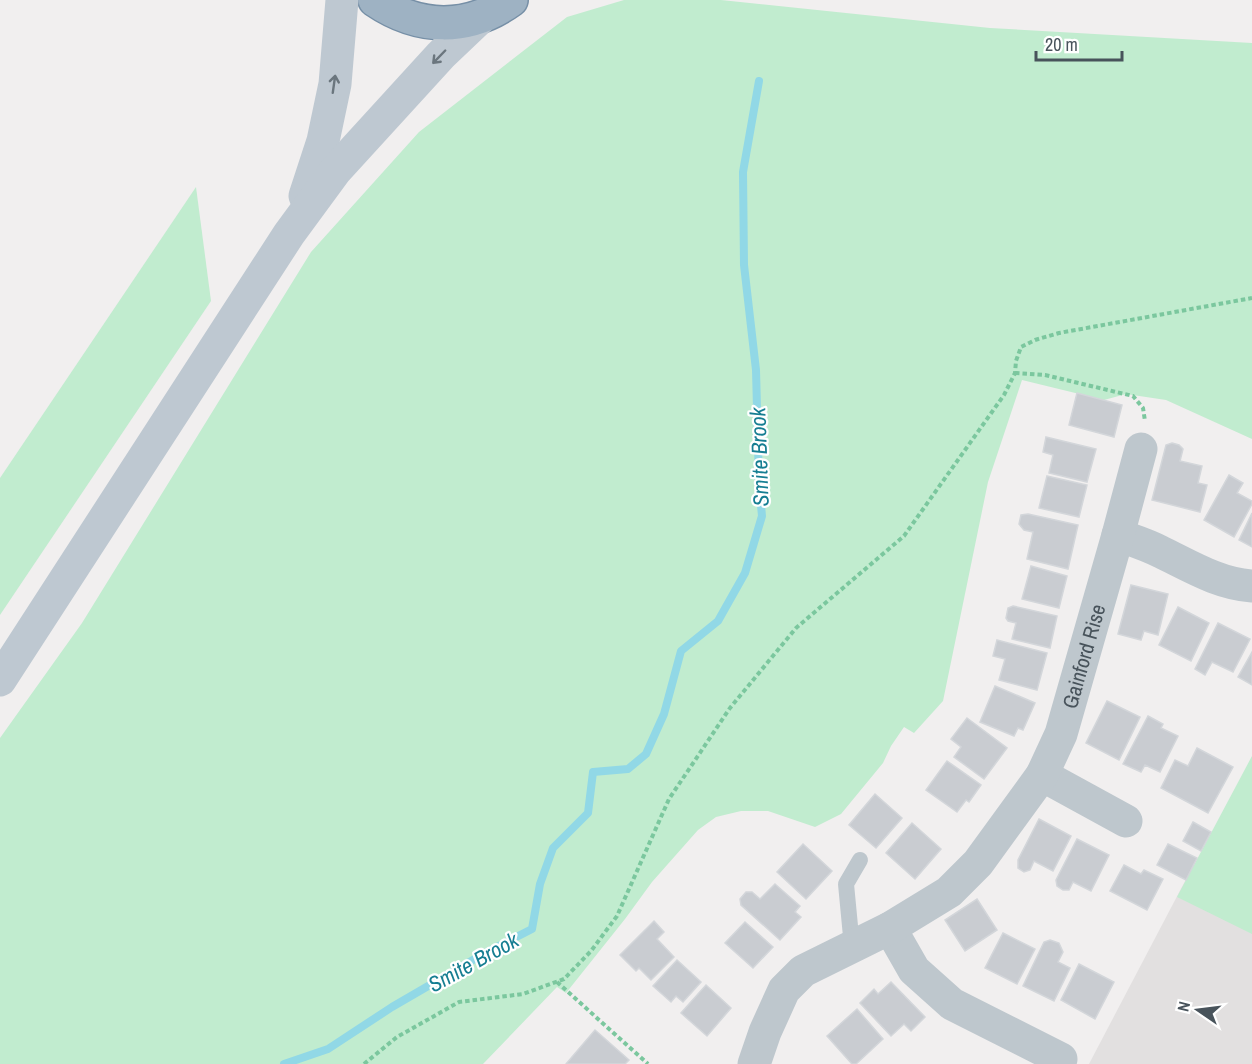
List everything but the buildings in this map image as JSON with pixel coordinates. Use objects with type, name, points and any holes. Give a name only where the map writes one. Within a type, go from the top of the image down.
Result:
[{"type":"highway","points":[[375,0],[400,15],[415,20],[446,24],[468,21],[503,6]]},
{"type":"main road","points":[[289,234],[306,193],[323,141],[334,84],[342,0]]},
{"type":"main road","points":[[0,680],[289,234],[336,170],[434,63],[503,6]]},
{"type":"street","name":"Gainford Rise","points":[[754,1064],[765,1032],[784,990],[803,972],[890,928],[949,892],[978,863],[1042,776],[1061,734],[1141,449]]},
{"type":"street","points":[[1118,535],[1159,551],[1202,573],[1239,585],[1252,586]]},
{"type":"street","points":[[1042,776],[1126,821]]},
{"type":"street","points":[[890,928],[914,970],[952,1004],[1014,1051],[1061,1059]]},
{"type":"lane","points":[[852,947],[846,884],[860,860]]},
{"type":"path","points":[[364,1064],[397,1037],[459,1002],[523,994],[557,982],[564,979],[591,951],[617,916],[669,799],[730,708],[796,628],[904,536],[1004,395],[1015,373],[1021,347],[1059,333],[1252,298]]},
{"type":"path","points":[[1015,373],[1046,375],[1134,396],[1143,408],[1145,421],[1141,449]]},
{"type":"path","points":[[557,982],[648,1064]]},
{"type":"shaded area","points":[[1194,864],[1252,891],[1252,1064],[1089,1064]]},
{"type":"green space","points":[[624,0],[721,0],[990,28],[1252,43],[1252,439],[1166,400],[1126,394],[1104,400],[1022,380],[988,482],[943,701],[914,733],[904,727],[883,763],[841,814],[815,827],[768,811],[741,811],[716,817],[698,830],[652,882],[566,993],[557,987],[483,1064],[0,1064],[0,738],[82,623],[311,252],[419,132],[567,17]]},
{"type":"green space","points":[[196,187],[211,301],[0,615],[0,478]]},
{"type":"green space","points":[[1252,756],[1252,934],[1177,897]]},
{"type":"waterway","name":"Smite Brook","points":[[284,1064],[328,1049],[392,1007],[485,953],[532,929],[540,884],[553,848],[588,813],[593,772],[628,769],[646,754],[664,714],[681,651],[718,621],[745,573],[762,516],[756,370],[744,265],[743,172],[759,81]]}]
